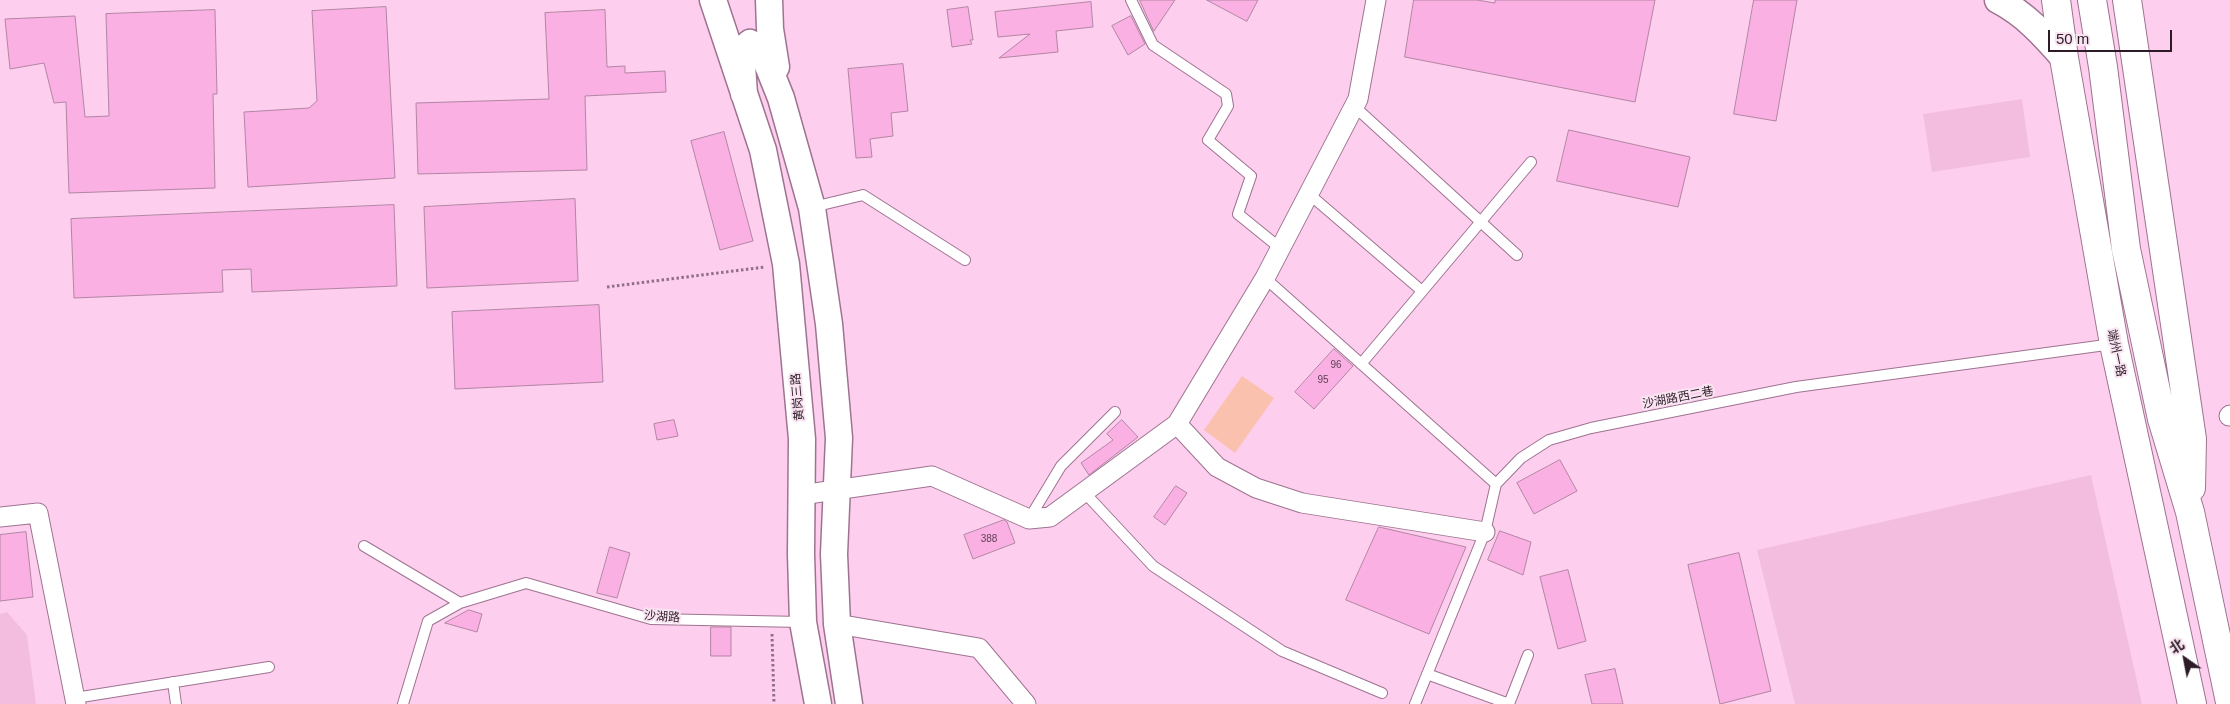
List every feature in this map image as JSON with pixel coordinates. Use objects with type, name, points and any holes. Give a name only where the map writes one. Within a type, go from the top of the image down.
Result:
[{"type":"main road","points":[[713,0],[744,94]]},
{"type":"main road","points":[[769,0],[770,29],[780,98]]},
{"type":"main road","points":[[1998,0],[2014,8],[2039,29],[2064,58]]},
{"type":"main road","name":"端州一路","points":[[2056,0],[2064,58],[2114,344],[2192,704]]},
{"type":"main road","points":[[2092,0],[2103,67],[2126,249],[2162,419],[2190,512],[2230,702]]},
{"type":"main road","points":[[2127,0],[2192,439],[2190,512]]},
{"type":"main road","points":[[744,94],[741,51],[750,43],[761,48],[780,98],[812,208],[829,324],[839,438],[834,554],[837,624],[849,704]]},
{"type":"main road","name":"黄岗三路","points":[[744,94],[763,150],[786,264],[802,439],[801,554],[804,622],[818,704]]},
{"type":"main road","points":[[2126,249],[2142,259],[2169,292]]},
{"type":"main road","points":[[2172,606],[2209,600]]},
{"type":"street","points":[[801,495],[932,476],[1029,519],[1050,517],[1177,424],[1265,278],[1355,107],[1376,0]]},
{"type":"street","points":[[1177,424],[1217,466],[1256,488],[1302,503],[1484,532]]},
{"type":"street","points":[[0,517],[38,513],[76,701]]},
{"type":"street","points":[[837,624],[978,648],[1026,704]]},
{"type":"lane","points":[[1131,0],[1153,45],[1226,94],[1228,106],[1208,140],[1251,176],[1238,214],[1280,248]]},
{"type":"lane","points":[[1355,107],[1517,255]]},
{"type":"lane","points":[[1361,364],[1531,162]]},
{"type":"lane","points":[[812,208],[863,194],[965,260]]},
{"type":"lane","points":[[1309,194],[1422,291]]},
{"type":"lane","points":[[1265,278],[1496,484]]},
{"type":"lane","name":"沙湖路西二巷","points":[[1415,704],[1484,532],[1496,484],[1521,458],[1549,440],[1591,428],[1796,387],[2114,344]]},
{"type":"lane","points":[[1029,519],[1061,466],[1115,412]]},
{"type":"lane","points":[[1084,492],[1152,566],[1282,651],[1382,693]]},
{"type":"lane","points":[[364,546],[460,603],[428,621],[403,704]]},
{"type":"lane","name":"沙湖路","points":[[460,603],[526,582],[651,618],[804,622]]},
{"type":"lane","points":[[1427,674],[1509,704],[1528,655]]},
{"type":"lane","points":[[76,701],[173,682],[269,667]]},
{"type":"lane","points":[[173,682],[176,704]]},
{"type":"path","points":[[607,287],[786,264]]},
{"type":"path","points":[[771,621],[774,704]]},
{"type":"shaded area","points":[[2022,99],[2030,157],[1932,172],[1923,114]]},
{"type":"shaded area","points":[[1242,376],[1274,398],[1235,453],[1204,430]]},
{"type":"shaded area","points":[[2091,475],[2142,704],[1795,704],[1757,550]]},
{"type":"shaded area","points":[[7,612],[27,635],[36,704],[0,704],[0,614]]},
{"type":"building","points":[[1140,0],[1175,0],[1154,31]]},
{"type":"building","points":[[1207,0],[1258,0],[1247,21]]},
{"type":"building","points":[[1414,0],[1477,0],[1495,3],[1495,0],[1655,0],[1635,102],[1405,57]]},
{"type":"building","points":[[1754,0],[1797,0],[1776,121],[1734,114]]},
{"type":"building","points":[[1091,2],[1093,27],[1056,31],[1058,52],[999,58],[1030,34],[998,37],[995,12]]},
{"type":"building","points":[[386,7],[395,178],[248,187],[244,112],[309,108],[317,101],[312,11]]},
{"type":"building","points":[[968,7],[973,40],[970,40],[972,44],[952,47],[947,10]]},
{"type":"building","points":[[215,10],[217,94],[213,94],[215,188],[69,193],[66,102],[54,103],[44,63],[10,69],[5,19],[75,16],[85,117],[109,116],[106,14]]},
{"type":"building","points":[[605,10],[607,67],[625,66],[625,73],[665,71],[666,92],[585,96],[587,170],[418,174],[416,103],[549,99],[545,13]]},
{"type":"building","points":[[1131,16],[1145,44],[1128,55],[1112,26]]},
{"type":"building","points":[[903,64],[908,111],[891,113],[893,136],[870,139],[872,157],[856,158],[848,69]]},
{"type":"building","points":[[1569,130],[1690,157],[1678,207],[1557,181]]},
{"type":"building","points":[[724,132],[753,241],[720,250],[691,141]]},
{"type":"building","points":[[575,199],[578,281],[427,288],[424,207]]},
{"type":"building","points":[[394,205],[397,286],[252,292],[251,269],[222,270],[223,292],[74,298],[71,219]]},
{"type":"building","points":[[599,305],[603,382],[455,389],[452,312]]},
{"type":"building","points":[[1334,349],[1353,366],[1314,409],[1295,392]]},
{"type":"building","points":[[674,420],[678,436],[657,440],[654,424]]},
{"type":"building","points":[[1122,420],[1138,437],[1089,475],[1081,463],[1113,440],[1107,434]]},
{"type":"building","points":[[1560,460],[1577,491],[1534,514],[1517,483]]},
{"type":"building","points":[[1176,486],[1187,493],[1165,525],[1154,517]]},
{"type":"building","points":[[1004,520],[1007,522],[1015,543],[973,559],[964,535]]},
{"type":"building","points":[[1379,527],[1466,547],[1429,634],[1346,600]]},
{"type":"building","points":[[1500,531],[1531,542],[1523,575],[1488,560]]},
{"type":"building","points":[[26,532],[33,597],[0,601],[0,535]]},
{"type":"building","points":[[610,547],[630,553],[617,598],[597,593]]},
{"type":"building","points":[[1739,553],[1771,691],[1720,704],[1688,565]]},
{"type":"building","points":[[1568,570],[1586,641],[1558,649],[1540,577]]},
{"type":"building","points":[[469,610],[482,614],[477,632],[445,623]]},
{"type":"building","points":[[711,627],[731,627],[731,656],[711,656]]},
{"type":"building","points":[[1615,669],[1623,704],[1592,704],[1585,675]]}]
